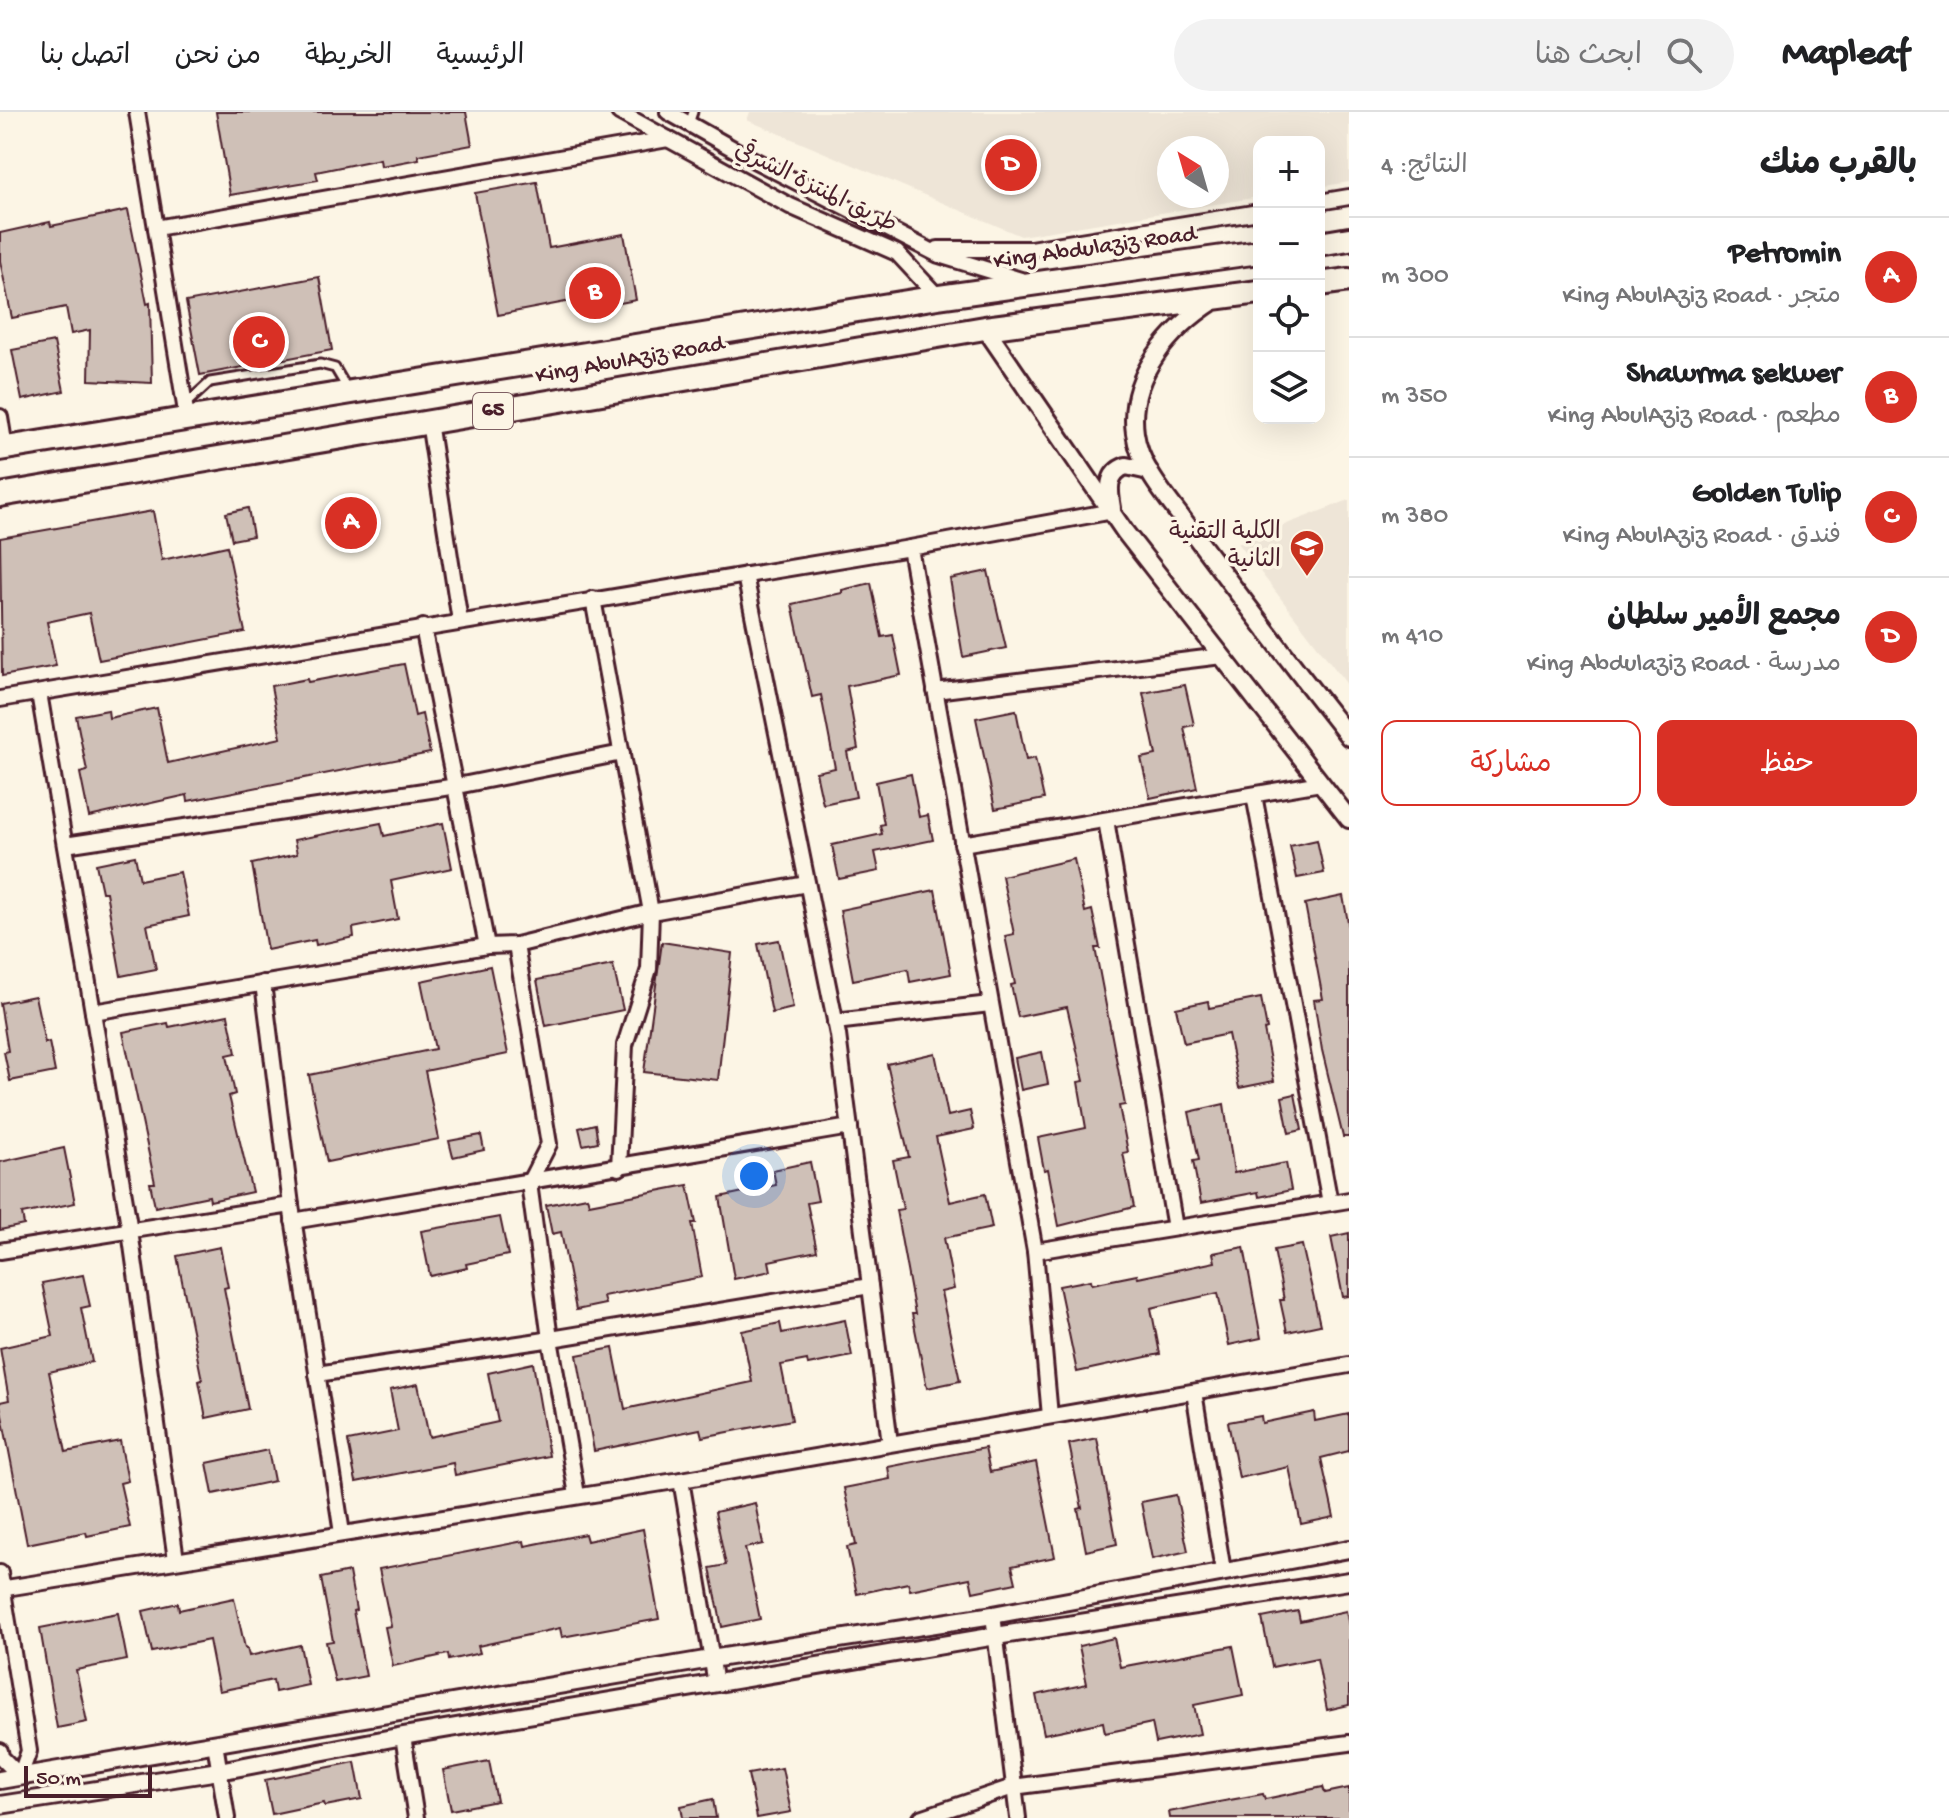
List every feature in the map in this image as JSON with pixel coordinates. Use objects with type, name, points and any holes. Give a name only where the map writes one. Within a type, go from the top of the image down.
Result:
[{"type":"highway","points":[[1325,243],[1349,239]]},
{"type":"highway","name":"King Abdulaziz Road","points":[[938,297],[1253,253]]},
{"type":"highway","points":[[1325,283],[1349,280]]},
{"type":"highway","points":[[985,328],[1253,293]]},
{"type":"highway","name":"King AbulAziz Road","points":[[3,449],[186,412],[349,392],[938,297]]},
{"type":"highway","name":"King AbulAziz Road","points":[[0,495],[985,328]]},
{"type":"street","points":[[137,112],[186,412]]},
{"type":"street","name":"طريق المنتزة الشرقي","points":[[619,112],[790,206],[897,253],[938,297]]},
{"type":"street","points":[[668,112],[691,118],[759,163],[929,249],[1032,284]]},
{"type":"street","points":[[156,228],[668,139]]},
{"type":"street","points":[[1325,201],[1349,197]]},
{"type":"street","points":[[929,249],[1030,249],[1253,213]]},
{"type":"street","points":[[1220,297],[1189,317],[1169,335],[1149,366],[1137,396],[1135,436],[1149,471],[1250,611],[1349,737]]},
{"type":"street","points":[[985,328],[1125,532],[1349,819]]},
{"type":"street","points":[[0,417],[3,449]]},
{"type":"street","points":[[429,422],[460,621]]},
{"type":"street","points":[[1113,511],[1109,483],[1113,474],[1126,466],[1149,471]]},
{"type":"street","points":[[0,699],[910,548],[1113,511]]},
{"type":"street","points":[[910,548],[1035,1251],[1050,1416]]},
{"type":"street","points":[[745,575],[835,1022],[890,1443]]},
{"type":"street","points":[[593,599],[651,912],[649,969],[625,1045],[619,1168]]},
{"type":"street","points":[[423,627],[487,946]]},
{"type":"street","points":[[935,691],[1222,656]]},
{"type":"street","points":[[39,693],[130,1231],[176,1560]]},
{"type":"street","points":[[65,845],[457,786],[622,753]]},
{"type":"street","points":[[962,844],[1321,783]]},
{"type":"street","points":[[1254,795],[1330,1203]]},
{"type":"street","points":[[1106,820],[1175,1228]]},
{"type":"street","points":[[93,1012],[487,946],[516,945],[651,912],[807,884]]},
{"type":"street","points":[[516,945],[549,1144],[529,1183],[550,1339],[577,1495]]},
{"type":"street","points":[[263,983],[293,1221],[342,1533]]},
{"type":"street","points":[[835,1022],[990,1004]]},
{"type":"street","points":[[293,1221],[850,1127]]},
{"type":"street","points":[[1035,1251],[1349,1200]]},
{"type":"street","points":[[0,1251],[291,1205]]},
{"type":"street","points":[[317,1374],[870,1286]]},
{"type":"street","points":[[20,1776],[29,1751],[1,1583],[176,1560],[681,1480],[1349,1365]]},
{"type":"street","points":[[1194,1392],[1223,1571]]},
{"type":"street","points":[[681,1480],[716,1684]]},
{"type":"street","points":[[0,1780],[711,1659],[993,1615],[1349,1549]]},
{"type":"street","points":[[0,1805],[219,1771],[403,1736],[996,1636],[1349,1581]]},
{"type":"street","points":[[993,1615],[1018,1818]]},
{"type":"street","points":[[403,1736],[416,1818]]},
{"type":"street","points":[[215,1743],[227,1818]]},
{"type":"street","points":[[921,1818],[1013,1787],[1349,1743]]},
{"type":"street","points":[[0,1751],[1,1757],[20,1776]]},
{"type":"lane","points":[[186,412],[210,382],[320,364],[335,368],[349,392]]},
{"type":"shaded area","points":[[750,112],[1349,112],[1349,182],[1325,186],[1325,136],[1253,136],[1253,198],[1229,202],[1229,136],[1157,136],[1157,208],[1192,208],[1021,236],[747,120]]},
{"type":"shaded area","name":"الكلية التقنية الثانية","points":[[1349,500],[1349,687],[1238,543]]},
{"type":"building","points":[[216,112],[466,112],[472,145],[381,166],[380,159],[316,172],[318,180],[230,195]]},
{"type":"building","points":[[537,182],[549,248],[624,234],[636,300],[573,312],[571,301],[498,315],[475,193]]},
{"type":"building","points":[[128,210],[147,304],[150,303],[152,383],[89,380],[90,330],[71,334],[66,307],[12,318],[0,261],[0,233]]},
{"type":"building","points":[[319,277],[332,350],[200,375],[186,302]]},
{"type":"building","points":[[54,342],[64,391],[22,400],[12,350]]},
{"type":"building","points":[[360,502],[367,536],[338,542],[331,509]]},
{"type":"building","points":[[248,508],[253,536],[232,540],[226,513]]},
{"type":"building","points":[[153,511],[162,560],[227,546],[245,632],[99,660],[89,613],[47,622],[56,666],[2,676],[0,538]]},
{"type":"building","points":[[988,571],[1006,648],[963,657],[950,579]]},
{"type":"building","points":[[871,583],[882,637],[893,635],[901,675],[847,686],[858,749],[847,752],[856,797],[823,804],[816,772],[835,768],[821,695],[812,697],[792,604]]},
{"type":"building","points":[[404,664],[415,716],[422,714],[430,753],[188,801],[187,795],[89,817],[80,773],[87,771],[76,716],[108,710],[109,718],[157,708],[168,763],[281,738],[271,686]]},
{"type":"building","points":[[1185,685],[1194,725],[1184,727],[1197,788],[1150,798],[1141,758],[1156,755],[1143,693]]},
{"type":"building","points":[[1016,710],[1026,760],[1035,758],[1044,799],[995,809],[976,718]]},
{"type":"building","points":[[911,774],[919,817],[928,815],[933,840],[875,852],[879,871],[839,879],[832,845],[882,834],[880,825],[884,824],[876,782]]},
{"type":"building","points":[[381,823],[384,836],[443,823],[452,868],[391,881],[398,919],[353,928],[354,937],[316,945],[315,940],[267,950],[252,864],[297,854],[294,840]]},
{"type":"building","points":[[1317,840],[1324,873],[1297,878],[1290,846]]},
{"type":"building","points":[[135,856],[140,880],[180,872],[189,916],[147,925],[156,969],[121,976],[106,892],[102,892],[96,864]]},
{"type":"building","points":[[1074,859],[1085,912],[1092,910],[1100,948],[1095,948],[1125,1105],[1119,1106],[1128,1152],[1123,1153],[1134,1207],[1059,1226],[1048,1169],[1044,1170],[1038,1138],[1086,1128],[1078,1082],[1084,1081],[1067,1007],[1018,1017],[1005,936],[1014,934],[1002,876]]},
{"type":"building","points":[[935,890],[951,974],[910,982],[908,969],[853,980],[840,910]]},
{"type":"building","points":[[1343,896],[1349,927],[1349,1137],[1343,1137],[1322,1050],[1314,1000],[1323,999],[1305,904]]},
{"type":"building","points":[[779,940],[793,1008],[772,1013],[758,944]]},
{"type":"building","points":[[662,942],[732,953],[718,1080],[644,1072]]},
{"type":"building","points":[[613,965],[623,1010],[546,1026],[537,980]]},
{"type":"building","points":[[490,966],[508,1054],[425,1071],[439,1139],[327,1162],[309,1075],[435,1049],[421,981]]},
{"type":"building","points":[[35,996],[55,1072],[10,1081],[0,1003]]},
{"type":"building","points":[[1261,998],[1274,1081],[1239,1088],[1228,1034],[1184,1043],[1176,1008],[1208,1001],[1209,1008]]},
{"type":"building","points":[[228,1015],[236,1053],[227,1055],[235,1094],[229,1096],[252,1192],[210,1201],[209,1196],[155,1207],[150,1183],[155,1183],[123,1032],[168,1023],[169,1027]]},
{"type":"building","points":[[1042,1052],[1048,1084],[1021,1090],[1015,1058]]},
{"type":"building","points":[[935,1053],[948,1116],[970,1111],[974,1129],[936,1137],[950,1202],[985,1194],[992,1228],[944,1238],[954,1289],[941,1292],[960,1381],[927,1388],[896,1210],[903,1209],[893,1160],[909,1157],[887,1064]]},
{"type":"building","points":[[1295,1094],[1302,1130],[1289,1133],[1282,1097]]},
{"type":"building","points":[[1224,1104],[1234,1173],[1286,1163],[1291,1190],[1259,1197],[1258,1192],[1201,1203],[1193,1161],[1199,1160],[1189,1112]]},
{"type":"building","points":[[595,1124],[598,1142],[583,1145],[579,1128]]},
{"type":"building","points":[[481,1135],[484,1150],[453,1157],[449,1141]]},
{"type":"building","points":[[64,1148],[75,1203],[22,1214],[24,1225],[0,1230],[0,1162]]},
{"type":"building","points":[[810,1162],[818,1201],[807,1203],[817,1251],[769,1261],[771,1271],[734,1279],[720,1197],[776,1185],[773,1170]]},
{"type":"building","points":[[688,1185],[702,1277],[603,1296],[605,1304],[576,1310],[561,1232],[552,1234],[546,1205],[587,1197],[589,1204]]},
{"type":"building","points":[[500,1217],[508,1255],[430,1276],[421,1231]]},
{"type":"building","points":[[1349,1233],[1349,1296],[1343,1297],[1331,1237]]},
{"type":"building","points":[[1302,1245],[1320,1325],[1287,1332],[1274,1250]]},
{"type":"building","points":[[220,1247],[228,1287],[224,1288],[248,1409],[206,1418],[199,1381],[202,1380],[177,1256]]},
{"type":"building","points":[[1244,1247],[1261,1338],[1229,1345],[1218,1293],[1151,1308],[1160,1354],[1077,1372],[1059,1286],[1091,1280],[1092,1284],[1137,1275],[1138,1278],[1215,1262],[1213,1253]]},
{"type":"building","points":[[83,1275],[90,1306],[81,1308],[92,1362],[49,1372],[66,1452],[120,1441],[128,1481],[120,1483],[130,1527],[27,1544],[0,1405],[0,1402],[9,1400],[0,1348],[53,1336],[42,1283]]},
{"type":"building","points":[[845,1320],[852,1356],[808,1365],[807,1360],[781,1365],[792,1420],[702,1437],[700,1429],[594,1451],[577,1355],[613,1348],[625,1409],[752,1382],[742,1331],[780,1323],[782,1333]]},
{"type":"building","points":[[533,1363],[549,1456],[455,1475],[453,1463],[356,1482],[348,1441],[398,1431],[390,1390],[418,1384],[429,1437],[498,1422],[488,1373]]},
{"type":"building","points":[[1314,1412],[1315,1421],[1349,1414],[1349,1451],[1321,1458],[1334,1517],[1301,1524],[1289,1467],[1239,1478],[1228,1422],[1261,1416],[1262,1423]]},
{"type":"building","points":[[1097,1438],[1117,1544],[1086,1551],[1078,1509],[1082,1508],[1069,1444]]},
{"type":"building","points":[[985,1448],[990,1472],[1036,1462],[1055,1557],[1012,1566],[1016,1583],[973,1592],[970,1578],[910,1590],[908,1583],[857,1594],[847,1547],[856,1545],[844,1488],[890,1479],[888,1467]]},
{"type":"building","points":[[268,1450],[274,1481],[213,1494],[207,1463]]},
{"type":"building","points":[[1176,1495],[1188,1551],[1152,1559],[1141,1502]]},
{"type":"building","points":[[755,1503],[763,1544],[745,1548],[760,1619],[722,1627],[710,1568],[726,1565],[715,1512]]},
{"type":"building","points":[[643,1529],[659,1619],[562,1637],[560,1628],[478,1646],[480,1653],[449,1660],[448,1654],[393,1666],[385,1627],[391,1626],[379,1569],[524,1541],[525,1546],[585,1534],[587,1541]]},
{"type":"building","points":[[349,1572],[366,1676],[335,1682],[326,1642],[333,1641],[321,1578]]},
{"type":"building","points":[[234,1598],[249,1656],[300,1645],[308,1685],[275,1692],[273,1680],[219,1691],[209,1640],[152,1652],[143,1611],[178,1603],[179,1610]]},
{"type":"building","points":[[1298,1611],[1300,1621],[1346,1611],[1349,1626],[1349,1705],[1327,1710],[1317,1658],[1272,1667],[1262,1618]]},
{"type":"building","points":[[118,1613],[127,1660],[76,1670],[87,1722],[57,1728],[40,1628]]},
{"type":"building","points":[[1114,1638],[1120,1667],[1233,1646],[1243,1695],[1194,1705],[1200,1734],[1156,1743],[1152,1723],[1105,1733],[1103,1722],[1044,1734],[1036,1695],[1087,1684],[1079,1646]]},
{"type":"building","points":[[489,1761],[497,1801],[451,1810],[443,1770]]},
{"type":"building","points":[[355,1762],[362,1799],[272,1814],[265,1780]]},
{"type":"building","points":[[782,1768],[791,1812],[757,1818],[748,1774]]},
{"type":"building","points":[[1323,1787],[1325,1793],[1349,1788],[1349,1818],[1170,1818],[1169,1812],[1208,1804],[1263,1794],[1265,1799]]},
{"type":"building","points":[[713,1799],[716,1818],[683,1818],[681,1806]]},
{"type":"place","name":"مجمع الأمير سلطان","points":[[1011,165]]},
{"type":"place","name":"Shawrma sekwer","points":[[595,293]]},
{"type":"place","name":"Golden Tulip","points":[[259,342]]},
{"type":"place","name":"Petromin","points":[[351,523]]},
{"type":"place","name":"الكلية التقنية الثانية","points":[[1307,578]]}]
